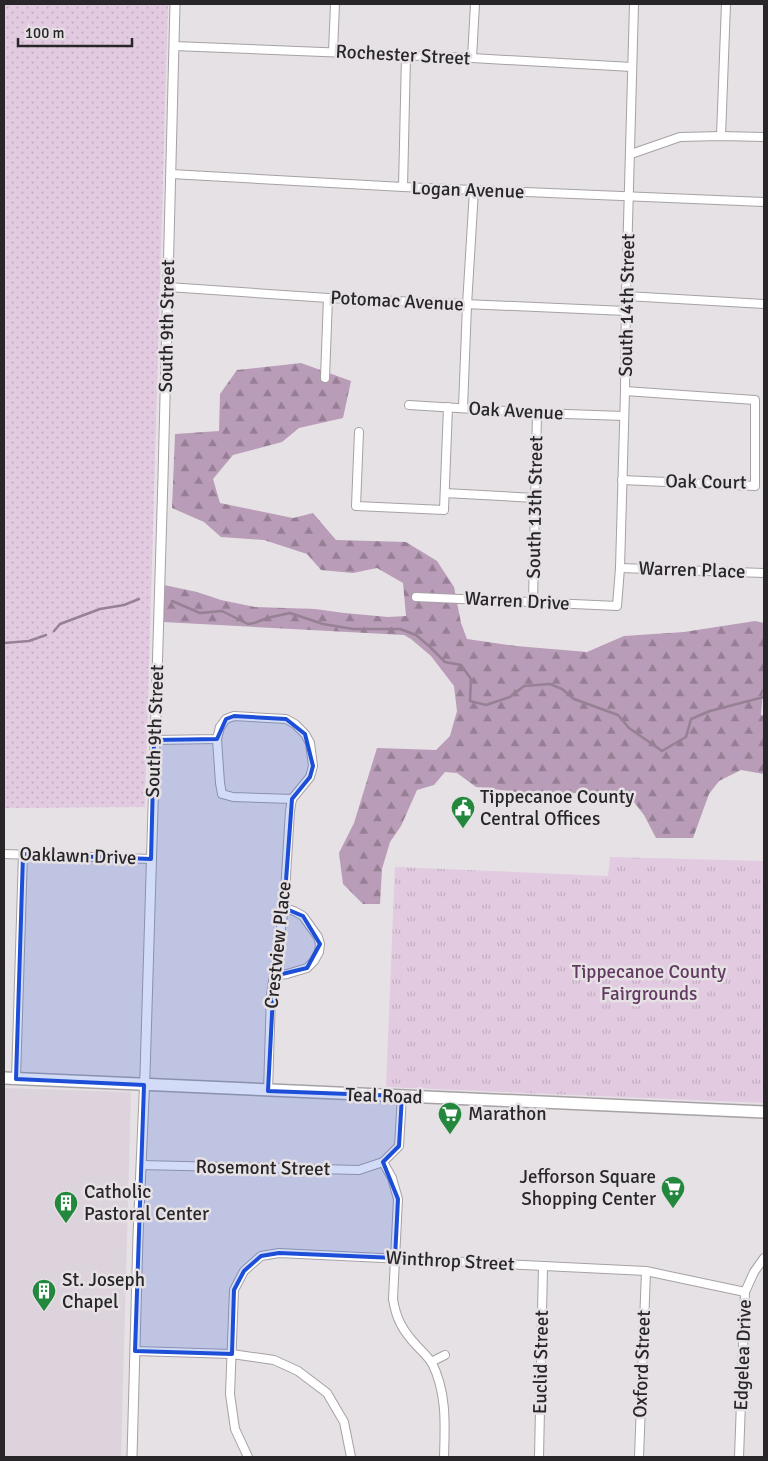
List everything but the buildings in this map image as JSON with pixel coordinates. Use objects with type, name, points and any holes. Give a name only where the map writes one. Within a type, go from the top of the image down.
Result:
[{"type":"main road","name":"Teal Road","points":[[10,1079],[764,1112]]},
{"type":"street","name":"South 9th Street","points":[[132,1457],[163,477],[175,4]]},
{"type":"street","points":[[333,52],[334,4]]},
{"type":"street","points":[[472,58],[475,4]]},
{"type":"street","name":"South 14th Street","points":[[617,606],[620,568],[625,391],[634,4]]},
{"type":"street","points":[[720,136],[726,4]]},
{"type":"street","name":"Rochester Street","points":[[174,46],[472,58],[632,67]]},
{"type":"street","points":[[403,187],[406,56]]},
{"type":"street","points":[[631,154],[680,137],[764,137]]},
{"type":"street","name":"Logan Avenue","points":[[171,174],[403,187],[764,202]]},
{"type":"street","points":[[463,408],[466,305],[474,190]]},
{"type":"street","name":"Potomac Avenue","points":[[168,287],[328,298],[626,311]]},
{"type":"street","points":[[626,296],[764,304]]},
{"type":"street","points":[[325,378],[328,298]]},
{"type":"street","name":"Oak Court","points":[[622,480],[754,486],[755,400],[625,391]]},
{"type":"street","name":"Oak Avenue","points":[[408,405],[624,416]]},
{"type":"street","points":[[359,432],[356,506],[444,510],[448,407]]},
{"type":"street","name":"South 13th Street","points":[[533,602],[537,413]]},
{"type":"street","points":[[445,493],[535,498]]},
{"type":"street","name":"Warren Place","points":[[620,568],[764,573]]},
{"type":"street","name":"Warren Drive","points":[[416,597],[617,606]]},
{"type":"street","points":[[234,716],[286,719],[295,724],[305,734],[310,743],[313,766],[310,777],[292,799],[233,797],[222,794],[217,740],[220,727],[226,719],[234,716]]},
{"type":"street","points":[[154,740],[217,740]]},
{"type":"street","name":"Crestview Place","points":[[268,1091],[271,996],[284,908],[292,799]]},
{"type":"street","name":"Oaklawn Drive","points":[[4,854],[151,859]]},
{"type":"street","points":[[10,1079],[22,854]]},
{"type":"street","points":[[274,976],[308,968],[319,952],[320,944],[318,937],[303,916],[284,908]]},
{"type":"street","points":[[402,1096],[398,1146],[383,1162],[392,1178],[398,1199],[393,1299],[399,1323],[431,1362],[442,1391],[445,1412],[444,1457]]},
{"type":"street","name":"Rosemont Street","points":[[141,1165],[359,1170],[383,1162]]},
{"type":"street","name":"Winthrop Street","points":[[248,1457],[235,1430],[230,1394],[234,1290],[244,1271],[261,1256],[279,1253],[646,1271],[745,1292]]},
{"type":"street","name":"Edgelea Drive","points":[[739,1457],[745,1292],[754,1272],[764,1258]]},
{"type":"street","name":"Euclid Street","points":[[539,1457],[542,1266]]},
{"type":"street","name":"Oxford Street","points":[[639,1457],[646,1271]]},
{"type":"street","points":[[135,1351],[232,1354],[274,1360],[298,1371],[327,1393],[344,1422],[350,1457]]},
{"type":"street","points":[[431,1362],[445,1355]]},
{"type":"highlighted area","points":[[234,716],[286,719],[305,734],[313,766],[310,777],[292,799],[284,908],[303,916],[320,944],[307,968],[274,976],[268,1091],[402,1096],[399,1146],[383,1162],[398,1199],[395,1258],[279,1253],[261,1256],[244,1271],[234,1290],[232,1354],[135,1351],[144,1085],[16,1079],[23,854],[151,859],[154,740],[217,739],[226,719]]},
{"type":"shaded area","points":[[4,1088],[131,1092],[121,1457],[4,1457]]},
{"type":"green space","points":[[4,4],[168,4],[145,807],[4,808]]},
{"type":"green space","points":[[301,363],[351,381],[343,418],[299,428],[282,442],[233,455],[213,479],[220,503],[293,518],[313,513],[336,540],[406,542],[437,561],[454,587],[461,623],[467,639],[516,646],[587,652],[624,636],[684,632],[755,621],[764,623],[764,679],[761,715],[764,716],[764,774],[741,770],[719,781],[709,794],[693,838],[656,838],[644,815],[630,797],[614,791],[539,795],[476,787],[457,773],[445,772],[434,785],[417,790],[401,826],[390,842],[382,869],[380,904],[363,904],[343,884],[339,853],[354,823],[377,748],[436,750],[450,736],[457,711],[454,686],[431,656],[404,635],[163,622],[164,585],[255,607],[315,609],[388,617],[406,616],[403,583],[377,568],[353,573],[321,570],[307,554],[264,540],[221,537],[204,522],[172,508],[175,434],[219,431],[220,394],[237,370]]},
{"type":"green space","name":"Tippecanoe County Fairgrounds","points":[[610,857],[764,861],[764,1103],[386,1087],[395,867],[608,876]]},
{"type":"waterway","points":[[54,631],[60,624],[100,609],[124,605],[139,599]]},
{"type":"waterway","points":[[172,601],[200,613],[222,611],[248,624],[290,613],[323,624],[353,629],[400,629],[416,635],[445,662],[461,665],[471,679],[470,701],[486,705],[510,697],[524,686],[550,684],[562,689],[574,699],[618,715],[629,728],[662,751],[686,737],[691,719],[710,711],[764,697]]},
{"type":"waterway","points":[[4,643],[29,641],[46,635]]},
{"type":"place","name":"Tippecanoe County Central Offices","points":[[463,829]]},
{"type":"place","name":"Marathon","points":[[450,1135]]},
{"type":"place","name":"Jefforson Square Shopping Center","points":[[673,1209]]},
{"type":"place","name":"Catholic Pastoral Center","points":[[66,1224]]},
{"type":"place","name":"St. Joseph Chapel","points":[[44,1312]]}]
